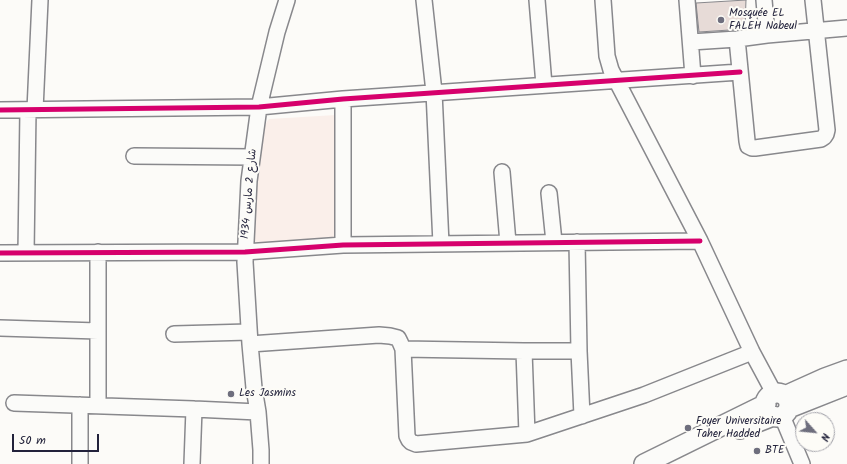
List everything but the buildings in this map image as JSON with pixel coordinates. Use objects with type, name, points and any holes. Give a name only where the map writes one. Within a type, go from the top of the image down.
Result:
[{"type":"main road","points":[[666,464],[740,428],[825,378],[847,370]]},
{"type":"main road","points":[[644,464],[778,405],[847,385]]},
{"type":"street","points":[[26,252],[31,110],[40,0]]},
{"type":"street","name":"شارع 2 مارس 1934","points":[[261,464],[258,412],[249,338],[245,262],[249,181],[259,107],[277,32],[288,0]]},
{"type":"street","points":[[424,0],[434,92],[442,244]]},
{"type":"street","points":[[537,0],[544,85]]},
{"type":"street","points":[[603,0],[610,70],[700,241],[778,405],[802,464]]},
{"type":"street","points":[[687,0],[693,76]]},
{"type":"street","points":[[764,0],[767,35]]},
{"type":"street","points":[[737,39],[748,146],[755,148],[821,139],[824,137],[827,130],[813,0]]},
{"type":"street","points":[[691,42],[847,28]]},
{"type":"street","points":[[0,110],[259,107],[434,92],[740,72]]},
{"type":"street","points":[[342,245],[343,99]]},
{"type":"street","points":[[134,156],[252,157]]},
{"type":"street","points":[[502,172],[508,243]]},
{"type":"street","points":[[549,193],[554,242]]},
{"type":"street","points":[[0,253],[245,252],[342,245],[700,241]]},
{"type":"street","points":[[577,242],[582,416]]},
{"type":"street","points":[[98,252],[98,406]]},
{"type":"street","points":[[0,328],[98,330]]},
{"type":"street","points":[[174,334],[249,338],[378,335],[398,338],[402,349],[407,436],[411,442],[416,444],[527,434],[644,395],[752,352]]},
{"type":"street","points":[[402,349],[579,351]]},
{"type":"street","points":[[524,351],[527,434]]},
{"type":"street","points":[[14,404],[258,412]]},
{"type":"street","points":[[80,405],[80,464]]},
{"type":"street","points":[[192,464],[194,409]]},
{"type":"shaded area","points":[[336,115],[335,249],[250,255],[261,129],[269,119]]},
{"type":"cycle path","points":[[0,110],[259,107],[343,99],[740,72]]},
{"type":"cycle path","points":[[0,253],[245,252],[343,245],[700,241]]},
{"type":"place","name":"Mosquée EL FALEH Nabeul","points":[[721,20]]},
{"type":"place","name":"Les Jasmins","points":[[231,394]]},
{"type":"place","name":"Foyer Universitaire Taher Hadded","points":[[688,428]]},
{"type":"place","name":"BTE","points":[[757,451]]}]
